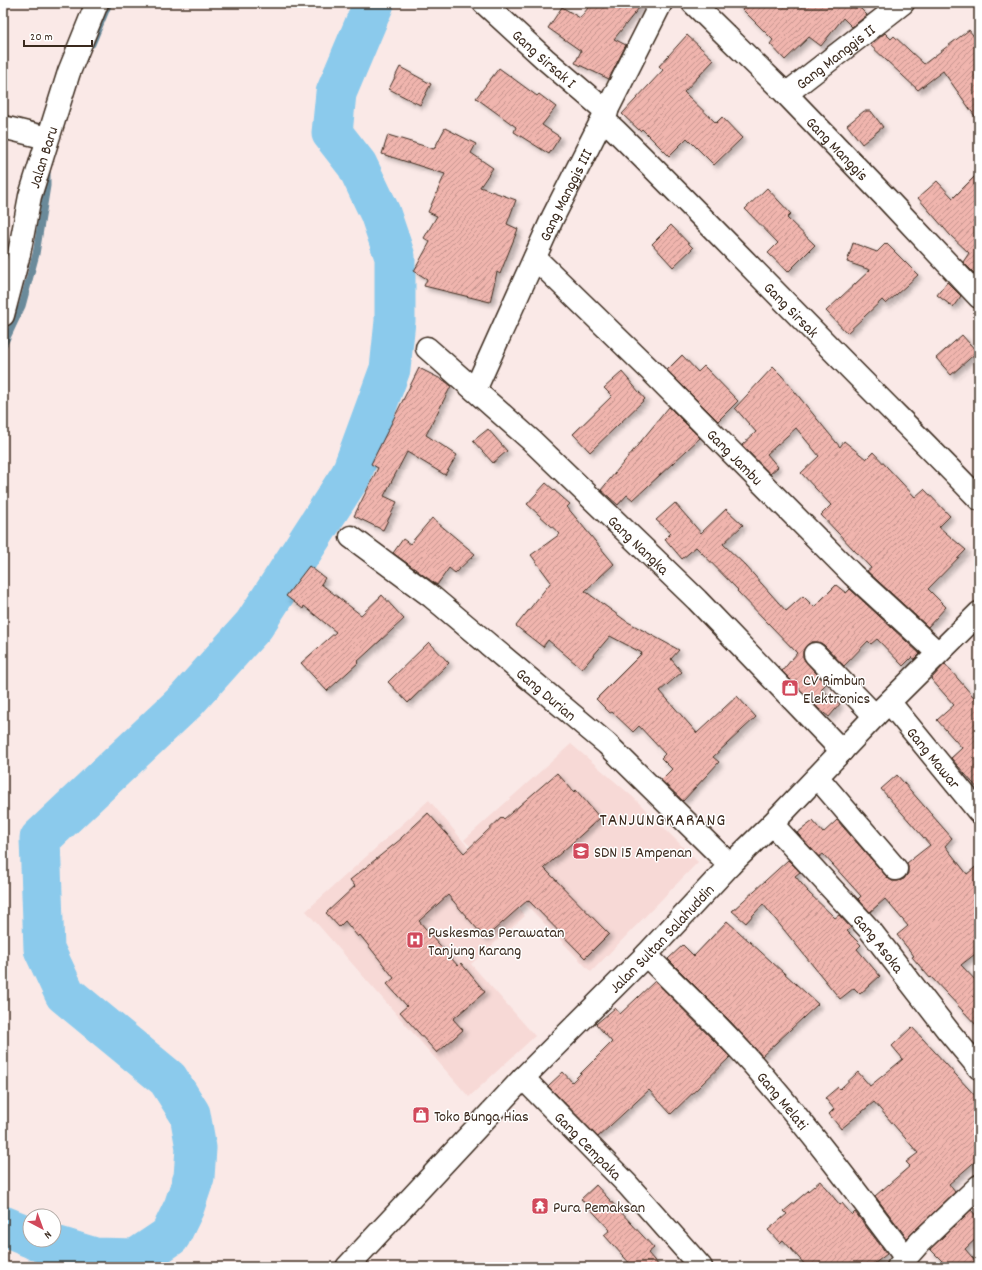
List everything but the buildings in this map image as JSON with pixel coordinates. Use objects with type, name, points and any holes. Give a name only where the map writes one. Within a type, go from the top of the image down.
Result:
[{"type":"street","name":"Jalan Baru","points":[[3,315],[19,254],[30,196],[69,72],[97,3]]},
{"type":"street","name":"Gang Sirsak I","points":[[484,3],[605,116]]},
{"type":"street","name":"Gang Manggis III","points":[[475,390],[553,218],[661,3]]},
{"type":"street","name":"Gang Manggis","points":[[693,3],[786,94],[979,297]]},
{"type":"street","name":"Gang Manggis II","points":[[786,94],[903,3]]},
{"type":"street","name":"Gang Sirsak","points":[[605,116],[615,130],[719,233],[979,499]]},
{"type":"street","points":[[3,128],[48,138]]},
{"type":"street","name":"Gang Jambu","points":[[535,258],[649,369],[853,575],[938,653]]},
{"type":"street","name":"Gang Nangka","points":[[427,348],[532,441],[697,600],[842,751]]},
{"type":"street","name":"Gang Durian","points":[[351,538],[432,597],[607,744],[730,865]]},
{"type":"street","name":"Jalan Sultan Salahuddin","points":[[347,1267],[522,1078],[646,955],[730,865],[979,613]]},
{"type":"street","name":"Gang Mawar","points":[[815,654],[882,710],[979,812]]},
{"type":"street","points":[[817,777],[896,869]]},
{"type":"street","name":"Gang Asoka","points":[[772,824],[870,930],[949,1032],[979,1068]]},
{"type":"street","name":"Gang Melati","points":[[646,955],[765,1077],[798,1117],[902,1263]]},
{"type":"street","name":"Gang Cempaka","points":[[522,1078],[626,1184],[702,1267]]},
{"type":"street","points":[[902,1263],[920,1242],[979,1186]]},
{"type":"shaded area","name":"SDN 15 Ampenan","points":[[571,744],[633,797],[698,862],[591,972],[464,840]]},
{"type":"shaded area","name":"Puskesmas Perawatan Tanjung Karang","points":[[429,800],[525,916],[471,964],[535,1036],[469,1097],[306,911]]},
{"type":"waterway","points":[[92,44],[109,3]]},
{"type":"waterway","points":[[62,1248],[95,1258],[136,1259],[170,1236],[184,1207],[194,1177],[196,1148],[190,1114],[168,1079],[65,994],[44,949],[40,839],[186,701],[254,625],[351,475],[390,369],[395,321],[395,257],[380,213],[357,165],[332,133],[336,93],[374,3]]},
{"type":"waterway","points":[[3,346],[22,306],[36,254],[47,186],[47,169]]},
{"type":"waterway","points":[[3,1226],[22,1234]]},
{"type":"place","name":"CV Rimbun Elektronics","points":[[790,688]]},
{"type":"place","name":"SDN 15 Ampenan","points":[[581,851]]},
{"type":"place","name":"Puskesmas Perawatan Tanjung Karang","points":[[415,940]]},
{"type":"place","name":"Toko Bunga Hias","points":[[421,1115]]},
{"type":"place","name":"Pura Pemaksan","points":[[540,1206]]},
{"type":"district","name":"TANJUNGKARANG","points":[[663,819]]}]
